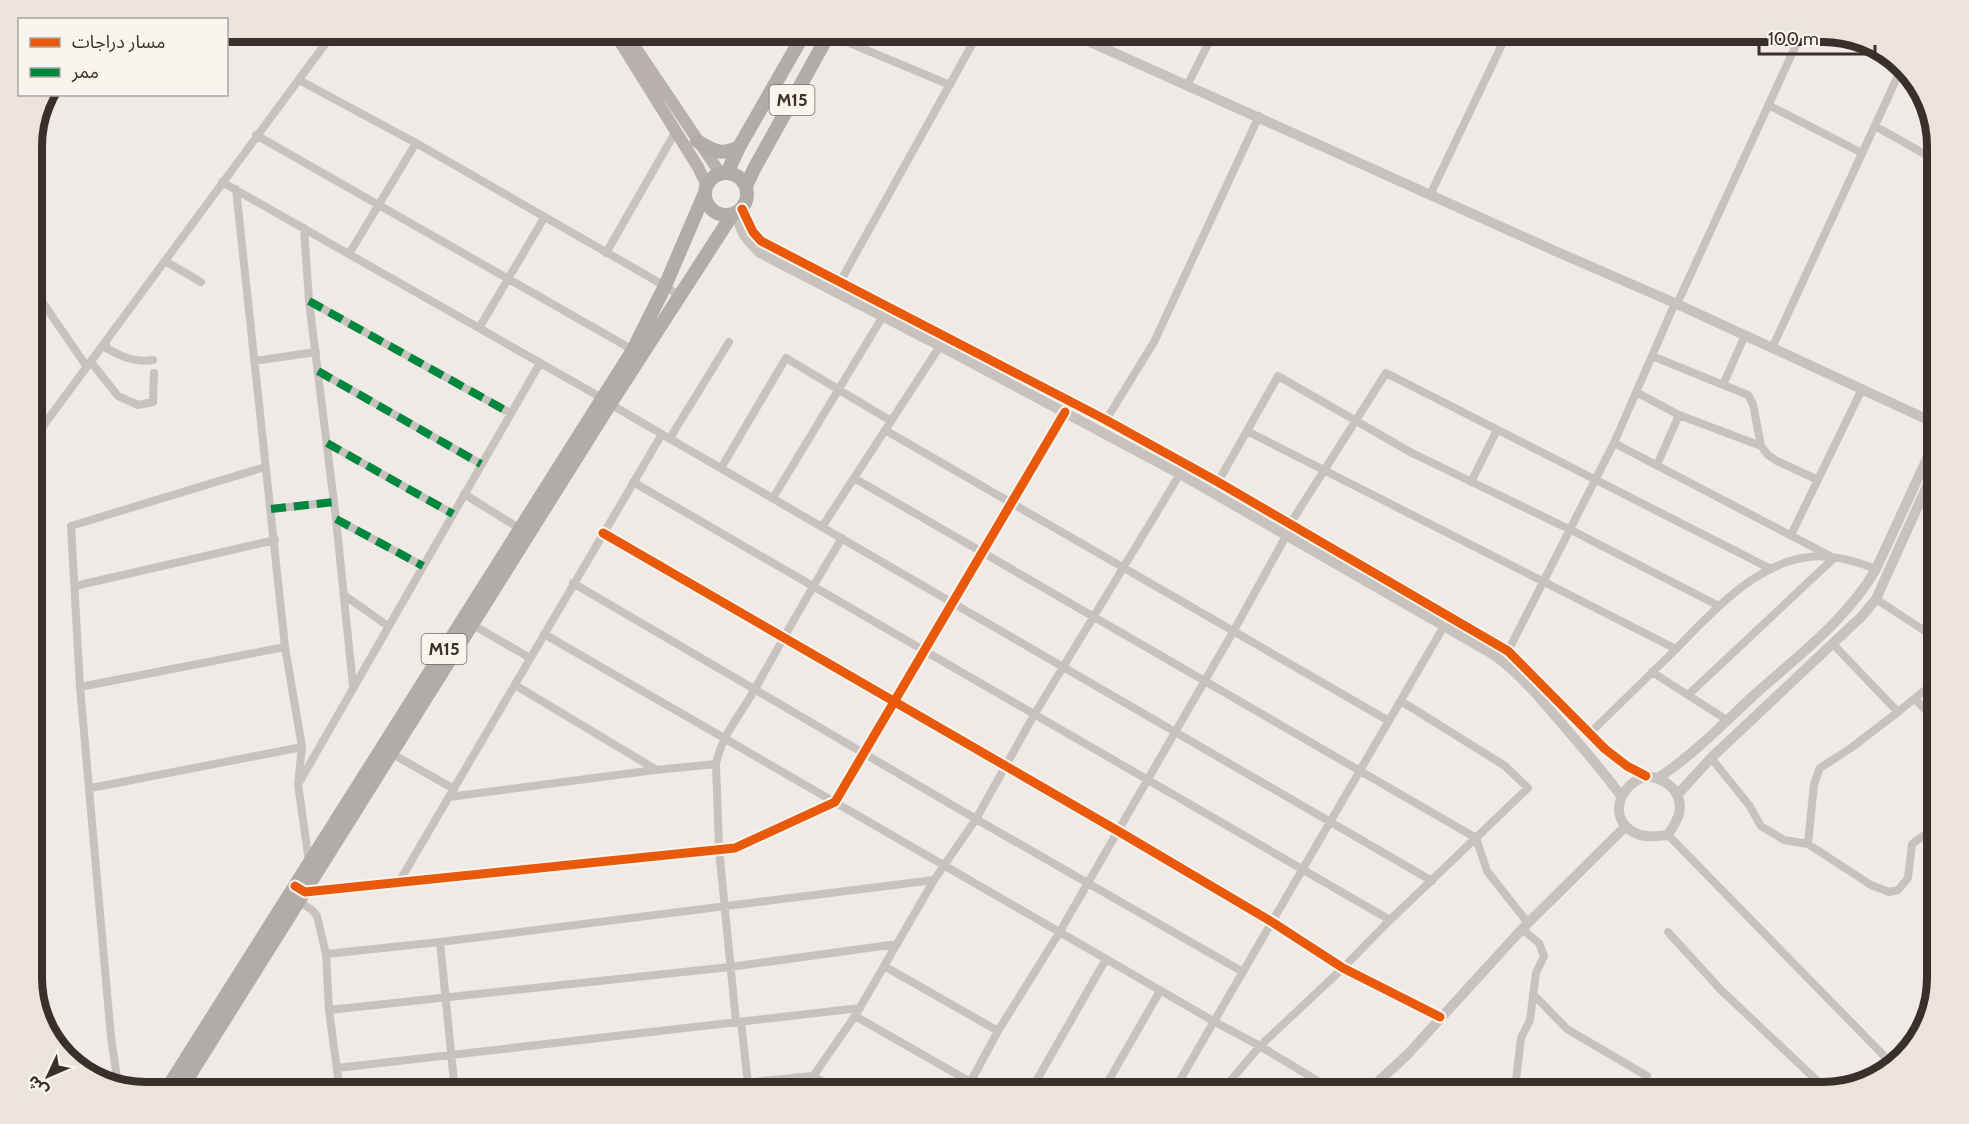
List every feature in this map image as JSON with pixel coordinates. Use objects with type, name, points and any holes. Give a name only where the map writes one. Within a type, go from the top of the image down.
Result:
[{"type":"highway","name":"M15","points":[[739,147],[799,42]]},
{"type":"highway","name":"M15","points":[[746,186],[753,169],[824,42]]},
{"type":"highway","points":[[698,141],[719,152],[729,152],[739,147]]},
{"type":"highway","points":[[724,173],[739,147]]},
{"type":"highway","points":[[724,173],[738,177],[746,186],[747,198],[737,212],[722,216],[713,212],[707,205],[706,191],[714,176],[724,173]]},
{"type":"highway","name":"M15","points":[[606,401],[665,286],[706,191]]},
{"type":"highway","name":"M15","points":[[185,1082],[297,894],[606,401],[737,212]]},
{"type":"highway","name":"M15","points":[[172,1082],[297,894]]},
{"type":"main road","points":[[621,42],[675,122],[698,141],[724,173]]},
{"type":"main road","points":[[631,42],[698,167],[706,191]]},
{"type":"street","points":[[42,428],[327,42]]},
{"type":"street","points":[[850,42],[950,85]]},
{"type":"street","points":[[840,282],[974,42]]},
{"type":"street","points":[[1090,42],[1676,303],[1927,419]]},
{"type":"street","points":[[1187,86],[1209,42]]},
{"type":"street","points":[[1430,195],[1503,42]]},
{"type":"street","points":[[1508,651],[1614,443],[1676,303],[1797,42]]},
{"type":"street","points":[[1772,348],[1899,74]]},
{"type":"street","points":[[299,80],[416,143],[679,296]]},
{"type":"street","points":[[1768,105],[1862,153]]},
{"type":"street","points":[[1106,420],[1154,342],[1259,116]]},
{"type":"street","points":[[606,253],[675,122]]},
{"type":"street","points":[[1875,126],[1927,155]]},
{"type":"street","points":[[256,135],[633,350]]},
{"type":"street","points":[[349,254],[416,143]]},
{"type":"street","points":[[222,182],[606,401],[1432,880]]},
{"type":"street","points":[[236,189],[285,647],[302,747],[298,784],[314,867]]},
{"type":"street","points":[[737,212],[761,241],[1106,420],[1218,482],[1508,651],[1605,749],[1627,766],[1646,776],[1658,777],[1673,787],[1680,804],[1679,814],[1668,835]]},
{"type":"street","points":[[737,212],[739,229],[747,241],[760,253],[1180,474],[1494,655],[1535,692],[1597,764],[1621,796]]},
{"type":"street","points":[[479,328],[544,218]]},
{"type":"street","points":[[304,228],[309,301],[336,519],[353,686]]},
{"type":"street","points":[[165,261],[201,282]]},
{"type":"street","points":[[309,301],[510,413]]},
{"type":"street","points":[[42,302],[89,365],[118,396],[138,405],[153,402],[154,373]]},
{"type":"street","points":[[773,498],[883,316]]},
{"type":"street","points":[[1723,385],[1745,335]]},
{"type":"street","points":[[106,342],[106,348],[121,356],[141,362],[153,360]]},
{"type":"street","points":[[399,882],[633,482],[729,342]]},
{"type":"street","points":[[822,527],[940,346]]},
{"type":"street","points":[[254,361],[316,352]]},
{"type":"street","points":[[1652,356],[1748,395],[1753,404],[1761,446]]},
{"type":"street","points":[[721,468],[786,358],[891,421]]},
{"type":"street","points":[[298,784],[540,363]]},
{"type":"street","points":[[318,371],[481,464]]},
{"type":"street","points":[[1290,524],[1386,373],[1771,570]]},
{"type":"street","points":[[1218,482],[1278,376],[1412,453],[1571,530],[1719,606]]},
{"type":"street","points":[[1791,535],[1862,389]]},
{"type":"street","points":[[1636,392],[1679,415],[1761,446],[1777,461],[1818,480]]},
{"type":"street","points":[[297,894],[735,848],[835,802],[1065,412]]},
{"type":"street","points":[[1657,465],[1679,415]]},
{"type":"street","points":[[885,430],[1389,721]]},
{"type":"street","points":[[1471,482],[1497,430]]},
{"type":"street","points":[[1247,431],[1676,649]]},
{"type":"street","points":[[327,443],[453,514]]},
{"type":"street","points":[[1614,443],[1834,558]]},
{"type":"street","points":[[1658,777],[1686,757],[1727,720],[1849,607],[1865,589],[1927,459]]},
{"type":"street","points":[[117,1077],[111,1037],[91,788],[80,687],[72,526],[265,467]]},
{"type":"street","points":[[809,1082],[855,1016],[943,865],[976,819],[1034,715],[1180,474]]},
{"type":"street","points":[[854,478],[1476,838],[1487,872],[1539,943],[1544,956],[1536,973],[1530,1020],[1521,1038],[1514,1082]]},
{"type":"street","points":[[633,482],[1390,920]]},
{"type":"street","points":[[1677,795],[1876,599],[1927,486]]},
{"type":"street","points":[[464,494],[524,531]]},
{"type":"street","points":[[271,509],[334,502]]},
{"type":"street","points":[[336,519],[423,566]]},
{"type":"street","points":[[603,533],[1118,831],[1272,922],[1343,968],[1440,1017]]},
{"type":"street","points":[[971,1082],[998,1030],[1059,933],[1205,682],[1286,536]]},
{"type":"street","points":[[823,1082],[813,1076],[748,1082],[729,967],[719,849],[716,764],[723,739],[842,538]]},
{"type":"street","points":[[75,586],[275,540]]},
{"type":"street","points":[[1590,733],[1719,606],[1748,582],[1780,565],[1809,557],[1849,559],[1876,569]]},
{"type":"street","points":[[1688,695],[1834,558]]},
{"type":"street","points":[[573,583],[1243,972]]},
{"type":"street","points":[[344,595],[388,626]]},
{"type":"street","points":[[1876,599],[1927,632]]},
{"type":"street","points":[[467,622],[530,658]]},
{"type":"street","points":[[1179,1082],[1444,626]]},
{"type":"street","points":[[544,634],[1319,1082]]},
{"type":"street","points":[[1832,643],[1898,712]]},
{"type":"street","points":[[80,687],[285,647]]},
{"type":"street","points":[[1652,672],[1727,720]]},
{"type":"street","points":[[515,685],[655,770]]},
{"type":"street","points":[[1808,844],[1815,784],[1820,768],[1851,748],[1927,689]]},
{"type":"street","points":[[1915,699],[1927,712]]},
{"type":"street","points":[[1229,1082],[1260,1046],[1528,788],[1505,766],[1401,701]]},
{"type":"street","points":[[91,788],[302,747]]},
{"type":"street","points":[[387,750],[452,793],[716,764]]},
{"type":"street","points":[[1711,759],[1749,805],[1761,826],[1784,840],[1808,844],[1871,885],[1889,892],[1898,890],[1908,878],[1912,844],[1927,835]]},
{"type":"street","points":[[1646,776],[1627,786],[1621,796],[1619,806],[1621,817],[1626,826],[1635,833],[1646,837],[1668,835]]},
{"type":"street","points":[[1380,1082],[1525,926],[1626,826]]},
{"type":"street","points":[[1668,835],[1888,1060]]},
{"type":"street","points":[[326,954],[440,942],[934,880]]},
{"type":"street","points":[[297,894],[317,916],[326,954],[329,1010],[339,1082]]},
{"type":"street","points":[[1668,932],[1721,990],[1818,1082]]},
{"type":"street","points":[[440,942],[454,1082]]},
{"type":"street","points":[[329,1010],[729,967],[897,944]]},
{"type":"street","points":[[1036,1082],[1106,959]]},
{"type":"street","points":[[884,966],[998,1030]]},
{"type":"street","points":[[1108,1082],[1160,991]]},
{"type":"street","points":[[1533,994],[1567,1029],[1647,1076]]},
{"type":"street","points":[[338,1068],[860,1008]]},
{"type":"street","points":[[855,1016],[968,1082]]},
{"type":"marked path","points":[[309,301],[510,413]]},
{"type":"marked path","points":[[318,371],[481,464]]},
{"type":"marked path","points":[[327,443],[453,514]]},
{"type":"marked path","points":[[271,509],[334,502]]},
{"type":"marked path","points":[[336,519],[423,566]]},
{"type":"cycle path","points":[[742,209],[753,232],[761,241],[1106,420],[1218,482],[1508,651],[1605,749],[1627,766],[1646,776]]},
{"type":"cycle path","points":[[295,886],[305,892],[735,848],[835,802],[1065,412]]},
{"type":"cycle path","points":[[603,533],[1118,831],[1272,922],[1343,968],[1440,1017]]}]
